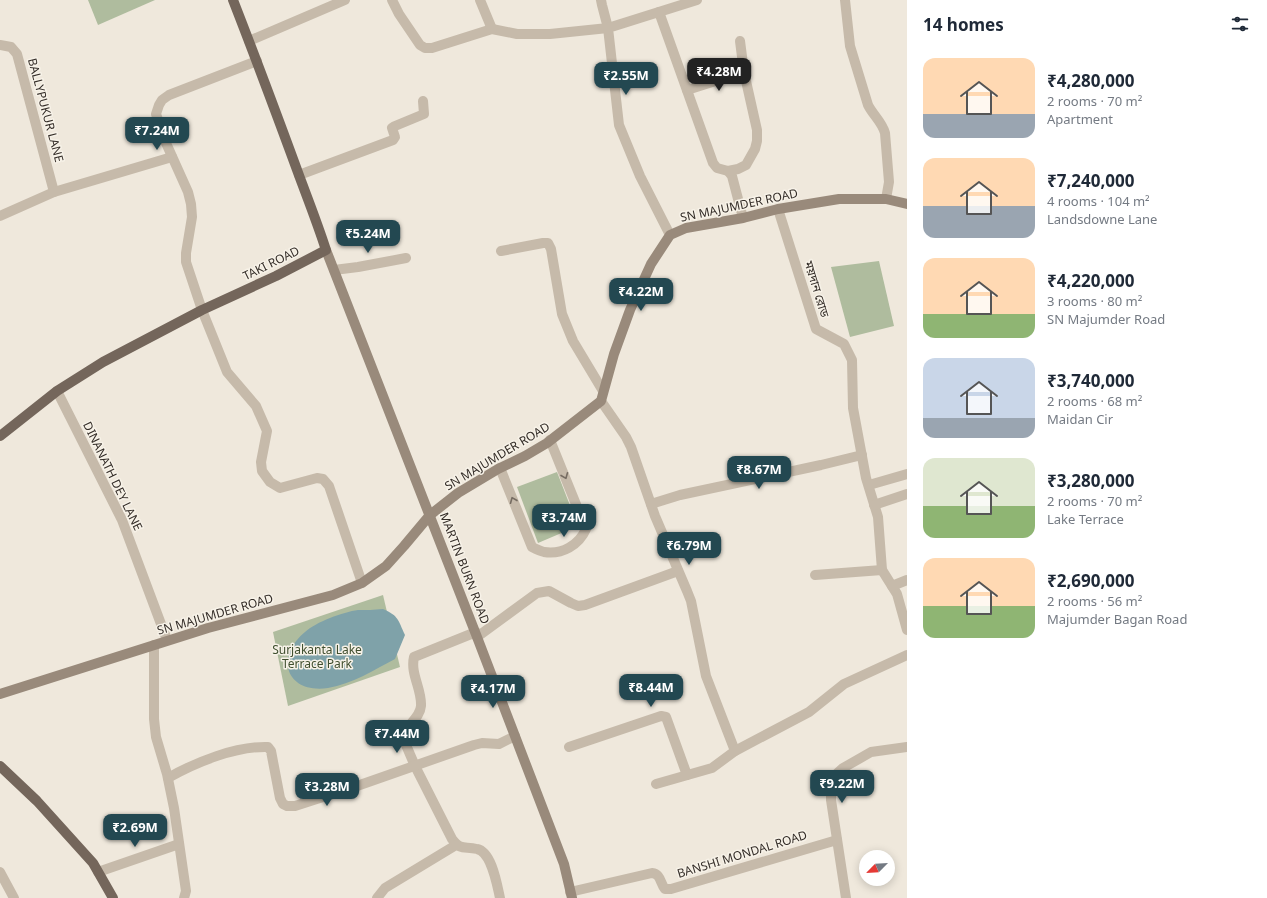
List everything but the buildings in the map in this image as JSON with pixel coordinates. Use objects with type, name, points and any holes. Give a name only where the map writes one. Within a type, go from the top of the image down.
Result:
[{"type":"main road","points":[[234,0],[320,229],[326,250]]},
{"type":"main road","name":"SN MAJUMDER ROAD","points":[[0,694],[167,640],[333,595],[362,583],[386,566],[430,515],[458,493],[500,468],[525,456],[550,440],[601,401],[614,354],[632,306],[651,264],[670,235],[686,228],[743,218],[778,209],[839,199],[886,199],[907,204]]},
{"type":"main road","name":"TAKI ROAD","points":[[0,436],[57,391],[103,362],[202,310],[276,276],[326,250]]},
{"type":"main road","name":"MARTIN BURN ROAD","points":[[326,250],[477,634],[564,864],[571,895]]},
{"type":"main road","points":[[0,766],[37,801],[93,863],[113,898]]},
{"type":"street","points":[[249,41],[345,0]]},
{"type":"street","points":[[392,0],[399,14],[420,45],[425,48],[432,48],[492,29],[517,34],[550,34],[608,28],[697,0]]},
{"type":"street","points":[[480,0],[492,29]]},
{"type":"street","points":[[601,0],[608,28],[619,125],[640,176],[670,235]]},
{"type":"street","points":[[845,0],[850,46],[868,105],[872,113],[883,126],[885,133],[889,182],[886,199]]},
{"type":"street","points":[[659,12],[713,163],[717,168],[728,172],[732,176],[743,218]]},
{"type":"street","points":[[728,172],[738,169],[746,164],[755,149],[757,141],[754,117],[744,72],[740,41]]},
{"type":"street","name":"BALLYPUKUR LANE","points":[[0,45],[11,47],[18,54],[54,192]]},
{"type":"street","points":[[257,61],[169,95],[162,100],[156,114],[166,143],[188,192],[191,204],[192,217],[186,262],[202,310],[227,372],[256,406],[267,431],[261,462],[262,471],[270,482],[280,488],[318,478],[323,479],[329,486],[362,583]]},
{"type":"street","points":[[686,90],[744,72]]},
{"type":"street","points":[[299,175],[393,140],[395,137],[392,128],[424,114],[423,101]]},
{"type":"street","points":[[0,216],[54,192],[172,156]]},
{"type":"street","name":"ময়দান রোড","points":[[778,209],[816,329],[844,344],[852,360],[853,408],[862,455],[878,517],[882,570]]},
{"type":"street","points":[[501,251],[548,243],[551,249],[562,314],[573,340],[603,391]]},
{"type":"street","points":[[334,270],[406,258]]},
{"type":"street","name":"DINANATH DEY LANE","points":[[57,391],[122,520],[167,640]]},
{"type":"street","points":[[601,401],[626,437],[631,448],[651,504],[691,601],[706,676],[735,751]]},
{"type":"street","points":[[500,468],[532,547],[544,552],[567,549],[579,541],[586,529],[550,440]]},
{"type":"street","points":[[651,504],[680,495],[806,469],[862,455]]},
{"type":"street","points":[[869,485],[907,474]]},
{"type":"street","points":[[874,504],[907,494]]},
{"type":"street","points":[[815,575],[882,570],[897,594],[907,630]]},
{"type":"street","points":[[500,898],[492,865],[486,854],[478,849],[464,849],[456,845],[415,766],[403,738],[403,734],[420,712],[421,706],[412,668],[414,657],[477,634],[537,593],[549,591],[578,606],[678,571]]},
{"type":"street","points":[[892,586],[907,580]]},
{"type":"street","points":[[154,645],[154,720],[156,737],[168,778],[174,808],[186,891],[184,898]]},
{"type":"street","points":[[656,784],[712,768],[735,751],[809,712],[844,684],[907,655]]},
{"type":"street","points":[[569,747],[661,716],[666,717],[687,775]]},
{"type":"street","points":[[168,778],[187,767],[216,756],[257,747],[268,747],[271,751],[280,798],[283,804],[287,806],[302,804],[474,745],[499,744],[515,736]]},
{"type":"street","points":[[846,898],[831,800],[831,779],[843,768],[871,752],[907,747]]},
{"type":"street","name":"BANSHI MONDAL ROAD","points":[[571,895],[652,873],[660,877],[662,885],[665,889],[671,889],[837,840]]},
{"type":"street","points":[[98,872],[179,844]]},
{"type":"street","points":[[377,898],[385,888],[456,845]]},
{"type":"street","points":[[0,872],[14,898]]},
{"type":"green space","points":[[88,0],[155,0],[98,25]]},
{"type":"green space","points":[[879,261],[894,326],[850,337],[831,267]]},
{"type":"green space","points":[[557,472],[578,526],[538,543],[517,487]]},
{"type":"green space","name":"Surjakanta Lake Terrace Park","points":[[383,595],[400,667],[288,706],[273,632]]},
{"type":"water","name":"Surjakanta Lake Terrace Park","points":[[383,609],[395,616],[405,635],[395,659],[354,680],[328,688],[314,688],[303,685],[295,680],[290,672],[288,663],[290,653],[295,642],[305,632],[323,621],[345,613],[358,610]]}]
